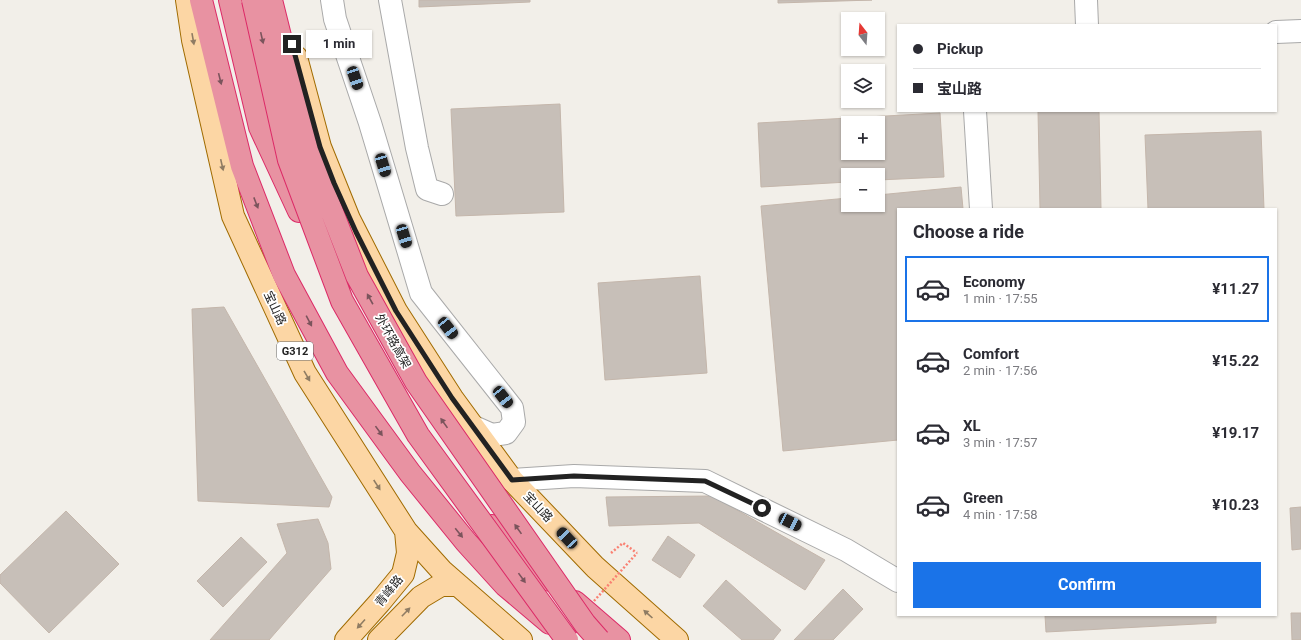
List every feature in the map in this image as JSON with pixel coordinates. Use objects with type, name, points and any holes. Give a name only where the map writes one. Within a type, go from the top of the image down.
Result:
[{"type":"highway","points":[[201,0],[242,166],[284,275],[337,373],[410,472],[466,542],[505,585],[568,640]]},
{"type":"highway","points":[[230,0],[260,128],[314,245],[434,446],[488,522],[524,558],[619,640]]},
{"type":"highway","name":"外环路高架","points":[[253,0],[289,160],[342,301],[418,435],[568,640]]},
{"type":"highway","name":"外环路高架","points":[[271,0],[309,154],[357,276],[416,382],[585,624],[599,640]]},
{"type":"main road","name":"宝山路","points":[[187,0],[193,40],[233,216],[305,374],[406,531],[442,571],[521,640]]},
{"type":"main road","name":"宝山路","points":[[280,0],[320,147],[350,219],[396,311],[452,398],[512,480],[595,567],[677,640]]},
{"type":"main road","name":"青峰路","points":[[346,640],[403,574],[408,553],[406,531]]},
{"type":"main road","name":"青峰路","points":[[379,640],[421,597],[440,585],[458,585]]},
{"type":"street","points":[[332,0],[334,19],[370,123],[421,293],[512,408],[514,422],[506,433],[492,434],[474,427]]},
{"type":"street","points":[[390,0],[417,148],[427,189],[442,194]]},
{"type":"street","points":[[1086,0],[1087,24]]},
{"type":"street","points":[[1277,32],[1301,31]]},
{"type":"street","points":[[975,112],[981,208]]},
{"type":"street","points":[[512,480],[574,476],[705,481],[846,550],[897,580]]},
{"type":"path","points":[[590,605],[637,553],[623,543]]},
{"type":"building","points":[[419,0],[530,0],[530,2],[419,7]]},
{"type":"building","points":[[778,0],[872,0],[778,3]]},
{"type":"building","points":[[560,104],[564,212],[456,216],[451,109]]},
{"type":"building","points":[[1038,112],[1099,112],[1101,208],[1040,208]]},
{"type":"building","points":[[940,113],[944,177],[885,180],[885,168],[841,168],[841,182],[761,187],[758,123],[841,118],[841,160],[885,160],[885,116]]},
{"type":"building","points":[[1261,131],[1264,208],[1148,208],[1145,135]]},
{"type":"building","points":[[961,187],[963,208],[897,208],[897,440],[783,451],[761,206],[841,199],[841,212],[885,212],[885,194]]},
{"type":"building","points":[[700,276],[707,373],[605,380],[598,283]]},
{"type":"building","points":[[224,307],[332,497],[329,507],[198,501],[192,309]]},
{"type":"building","points":[[712,496],[825,560],[805,590],[699,523],[609,526],[606,497]]},
{"type":"building","points":[[1301,507],[1301,549],[1292,550],[1290,508]]},
{"type":"building","points":[[66,511],[119,564],[49,633],[0,583],[0,575]]},
{"type":"building","points":[[318,519],[328,543],[331,569],[269,640],[210,640],[287,553],[277,524]]},
{"type":"building","points":[[668,536],[695,555],[680,578],[652,560]]},
{"type":"building","points":[[241,537],[267,562],[223,607],[197,581]]},
{"type":"building","points":[[726,580],[781,630],[773,640],[742,640],[703,606]]},
{"type":"building","points":[[843,589],[863,609],[833,640],[794,640]]},
{"type":"building","points":[[1291,613],[1301,613],[1301,640],[1292,640]]},
{"type":"building","points":[[1045,616],[1216,616],[1216,623],[1046,632]]},
{"type":"route","points":[[292,44],[320,147],[356,232],[396,311],[452,398],[512,480],[574,476],[705,481],[762,508]]}]
